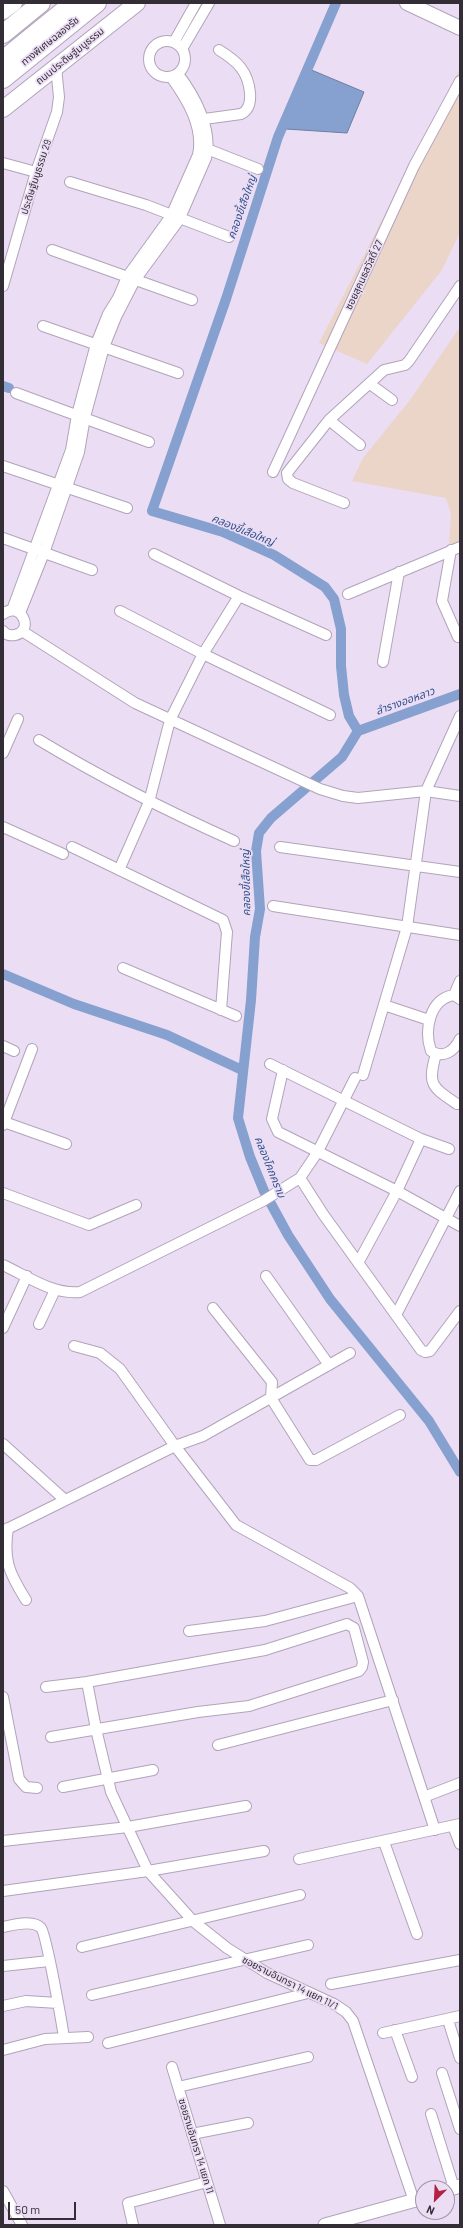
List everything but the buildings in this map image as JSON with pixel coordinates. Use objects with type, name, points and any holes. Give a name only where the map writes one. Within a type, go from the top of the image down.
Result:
[{"type":"highway","points":[[3,34],[40,3]]},
{"type":"highway","name":"ทางพิเศษฉลองรัช","points":[[3,60],[73,3]]},
{"type":"highway","name":"ทางพิเศษฉลองรัช","points":[[3,79],[96,3]]},
{"type":"main road","points":[[3,11],[14,3]]},
{"type":"main road","name":"ถนนประดิษฐ์มนูธรรม","points":[[3,109],[137,3]]},
{"type":"main road","points":[[407,3],[422,6],[460,28]]},
{"type":"street","points":[[178,45],[196,3]]},
{"type":"street","points":[[178,45],[209,3]]},
{"type":"street","points":[[165,41],[178,45],[185,58],[183,68],[175,76],[162,77],[154,73],[149,66],[148,58],[151,49],[157,43],[165,41]]},
{"type":"street","points":[[199,119],[241,114],[247,111],[250,105],[249,90],[242,69],[220,50]]},
{"type":"street","name":"ประดิษฐ์มนูธรรม 29","points":[[3,286],[36,172],[57,112],[59,97],[56,67]]},
{"type":"street","points":[[12,612],[44,553],[108,314],[175,217],[195,164],[204,148],[199,119],[185,97],[175,76]]},
{"type":"street","name":"ซอยสุคนธสวัสดิ์ 27","points":[[273,472],[414,166],[460,81]]},
{"type":"street","points":[[204,148],[258,169]]},
{"type":"street","points":[[3,163],[36,172]]},
{"type":"street","points":[[70,182],[146,206],[229,237]]},
{"type":"street","points":[[52,250],[192,300]]},
{"type":"street","points":[[344,503],[293,483],[287,476],[287,473],[329,420],[384,370],[405,365],[409,361],[460,286]]},
{"type":"street","points":[[43,326],[178,373]]},
{"type":"street","points":[[370,384],[392,400]]},
{"type":"street","points":[[16,393],[149,442]]},
{"type":"street","points":[[329,420],[360,445]]},
{"type":"street","points":[[3,466],[127,508]]},
{"type":"street","points":[[12,612],[34,549],[62,487]]},
{"type":"street","points":[[3,538],[92,570]]},
{"type":"street","points":[[348,594],[456,549]]},
{"type":"street","points":[[456,549],[442,601],[458,637]]},
{"type":"street","points":[[154,554],[238,596],[326,635]]},
{"type":"street","points":[[383,662],[399,572]]},
{"type":"street","points":[[119,870],[149,802],[170,720],[203,654],[238,596]]},
{"type":"street","points":[[120,611],[203,654],[330,715]]},
{"type":"street","points":[[3,631],[11,636],[22,631],[25,622],[12,612]]},
{"type":"street","points":[[22,631],[135,703],[320,788],[343,796],[358,798],[426,791],[460,796]]},
{"type":"street","points":[[3,1265],[55,1290],[68,1293],[80,1292],[267,1198],[300,1178],[316,1153],[343,1100],[359,1076],[384,1006],[407,927],[414,865],[426,791],[455,736],[460,716]]},
{"type":"street","points":[[3,753],[6,736],[18,719]]},
{"type":"street","points":[[39,740],[93,773],[149,802],[234,841]]},
{"type":"street","points":[[3,827],[63,854]]},
{"type":"street","points":[[72,847],[223,920],[227,932],[220,1010]]},
{"type":"street","points":[[280,847],[460,872]]},
{"type":"street","points":[[273,906],[460,935]]},
{"type":"street","points":[[123,968],[236,1016]]},
{"type":"street","points":[[460,981],[457,997],[447,996],[439,1002],[429,1020],[428,1042],[431,1051],[436,1054],[443,1055],[451,1052],[460,1039]]},
{"type":"street","points":[[384,1006],[429,1020]]},
{"type":"street","points":[[3,1046],[14,1051]]},
{"type":"street","points":[[32,1048],[4,1123],[66,1144]]},
{"type":"street","points":[[436,1054],[430,1077],[440,1093],[457,1104]]},
{"type":"street","points":[[270,1064],[421,1139],[449,1149]]},
{"type":"street","points":[[283,1070],[273,1112],[272,1124],[281,1135],[397,1191],[460,1226]]},
{"type":"street","points":[[358,1263],[397,1191],[421,1139]]},
{"type":"street","points":[[300,1178],[358,1263],[421,1350],[428,1352],[460,1311]]},
{"type":"street","points":[[396,1315],[460,1191]]},
{"type":"street","points":[[3,1193],[89,1225],[136,1205]]},
{"type":"street","points":[[3,1328],[27,1276]]},
{"type":"street","points":[[266,1276],[329,1365]]},
{"type":"street","points":[[38,1324],[55,1290]]},
{"type":"street","points":[[213,1308],[272,1382],[271,1398],[306,1456],[313,1461],[400,1415]]},
{"type":"street","points":[[74,1346],[100,1353],[110,1359],[120,1369],[175,1446],[236,1525],[350,1588],[358,1596],[436,1830]]},
{"type":"street","points":[[26,1600],[12,1577],[7,1565],[6,1529],[175,1446],[203,1436],[350,1353]]},
{"type":"street","points":[[3,1444],[65,1500]]},
{"type":"street","points":[[189,1631],[265,1621],[358,1596]]},
{"type":"street","points":[[46,1687],[87,1682],[265,1650],[347,1624],[354,1628],[363,1662],[362,1667],[359,1670],[249,1706],[198,1712],[51,1736]]},
{"type":"street","name":"ซอยรามอินทรา 14 แยก 11/1","points":[[87,1682],[96,1729],[111,1792],[153,1877],[193,1921],[244,1959],[308,1993],[334,2004],[346,2012],[353,2021],[415,2191]]},
{"type":"street","points":[[3,1697],[19,1780],[26,1786],[37,1788]]},
{"type":"street","points":[[218,1745],[393,1700]]},
{"type":"street","points":[[63,1787],[108,1780],[153,1770]]},
{"type":"street","points":[[424,1797],[460,1783]]},
{"type":"street","points":[[3,1840],[128,1827],[246,1806]]},
{"type":"street","points":[[299,1859],[384,1842],[457,1825],[460,1844]]},
{"type":"street","points":[[384,1842],[417,1934]]},
{"type":"street","points":[[3,1891],[153,1877],[264,1851]]},
{"type":"street","points":[[82,1947],[300,1895]]},
{"type":"street","points":[[3,1927],[34,1924],[41,1927],[46,1934],[48,1961],[58,2003],[64,2038]]},
{"type":"street","points":[[92,1995],[308,1945]]},
{"type":"street","points":[[331,1984],[460,1960]]},
{"type":"street","points":[[3,1966],[48,1961]]},
{"type":"street","points":[[108,2043],[308,1993]]},
{"type":"street","points":[[3,2006],[26,2001],[58,2003]]},
{"type":"street","points":[[384,2033],[448,2020],[460,2016]]},
{"type":"street","points":[[448,2020],[460,2058]]},
{"type":"street","points":[[395,2030],[412,2077]]},
{"type":"street","points":[[3,2050],[45,2039],[88,2037]]},
{"type":"street","points":[[178,2087],[308,2057]]},
{"type":"street","name":"ซอยรามอินทรา 14 แยก 11","points":[[172,2068],[220,2225]]},
{"type":"street","points":[[442,2073],[460,2129]]},
{"type":"street","points":[[431,2114],[452,2180]]},
{"type":"street","points":[[192,2134],[248,2123]]},
{"type":"street","points":[[133,2225],[128,2203],[207,2182]]},
{"type":"street","points":[[3,2191],[22,2225]]},
{"type":"street","points":[[332,2224],[415,2200]]},
{"type":"shaded area","points":[[460,68],[460,232],[442,270],[367,364],[319,343]]},
{"type":"shaded area","points":[[460,327],[460,541],[449,546],[451,513],[446,498],[352,481],[363,458],[410,400]]},
{"type":"water","points":[[309,69],[364,92],[347,133],[286,129]]},
{"type":"waterway","name":"คลองขี้เสือใหญ่","points":[[336,3],[278,137],[226,299],[152,511],[223,532],[274,555],[325,587],[334,599],[341,629],[341,666],[344,695],[349,716],[358,731]]},
{"type":"waterway","points":[[3,386],[9,388]]},
{"type":"waterway","name":"ลำรางออหลาว","points":[[358,731],[460,694]]},
{"type":"waterway","name":"คลองโคกคราม","points":[[358,731],[342,757],[271,818],[259,833],[256,851],[260,909],[255,937],[251,1000],[238,1118],[250,1157],[264,1191],[288,1235],[330,1299],[429,1421],[460,1472]]},
{"type":"waterway","name":"คลองโคกคราม","points":[[3,974],[74,1004],[167,1035],[242,1070]]}]
